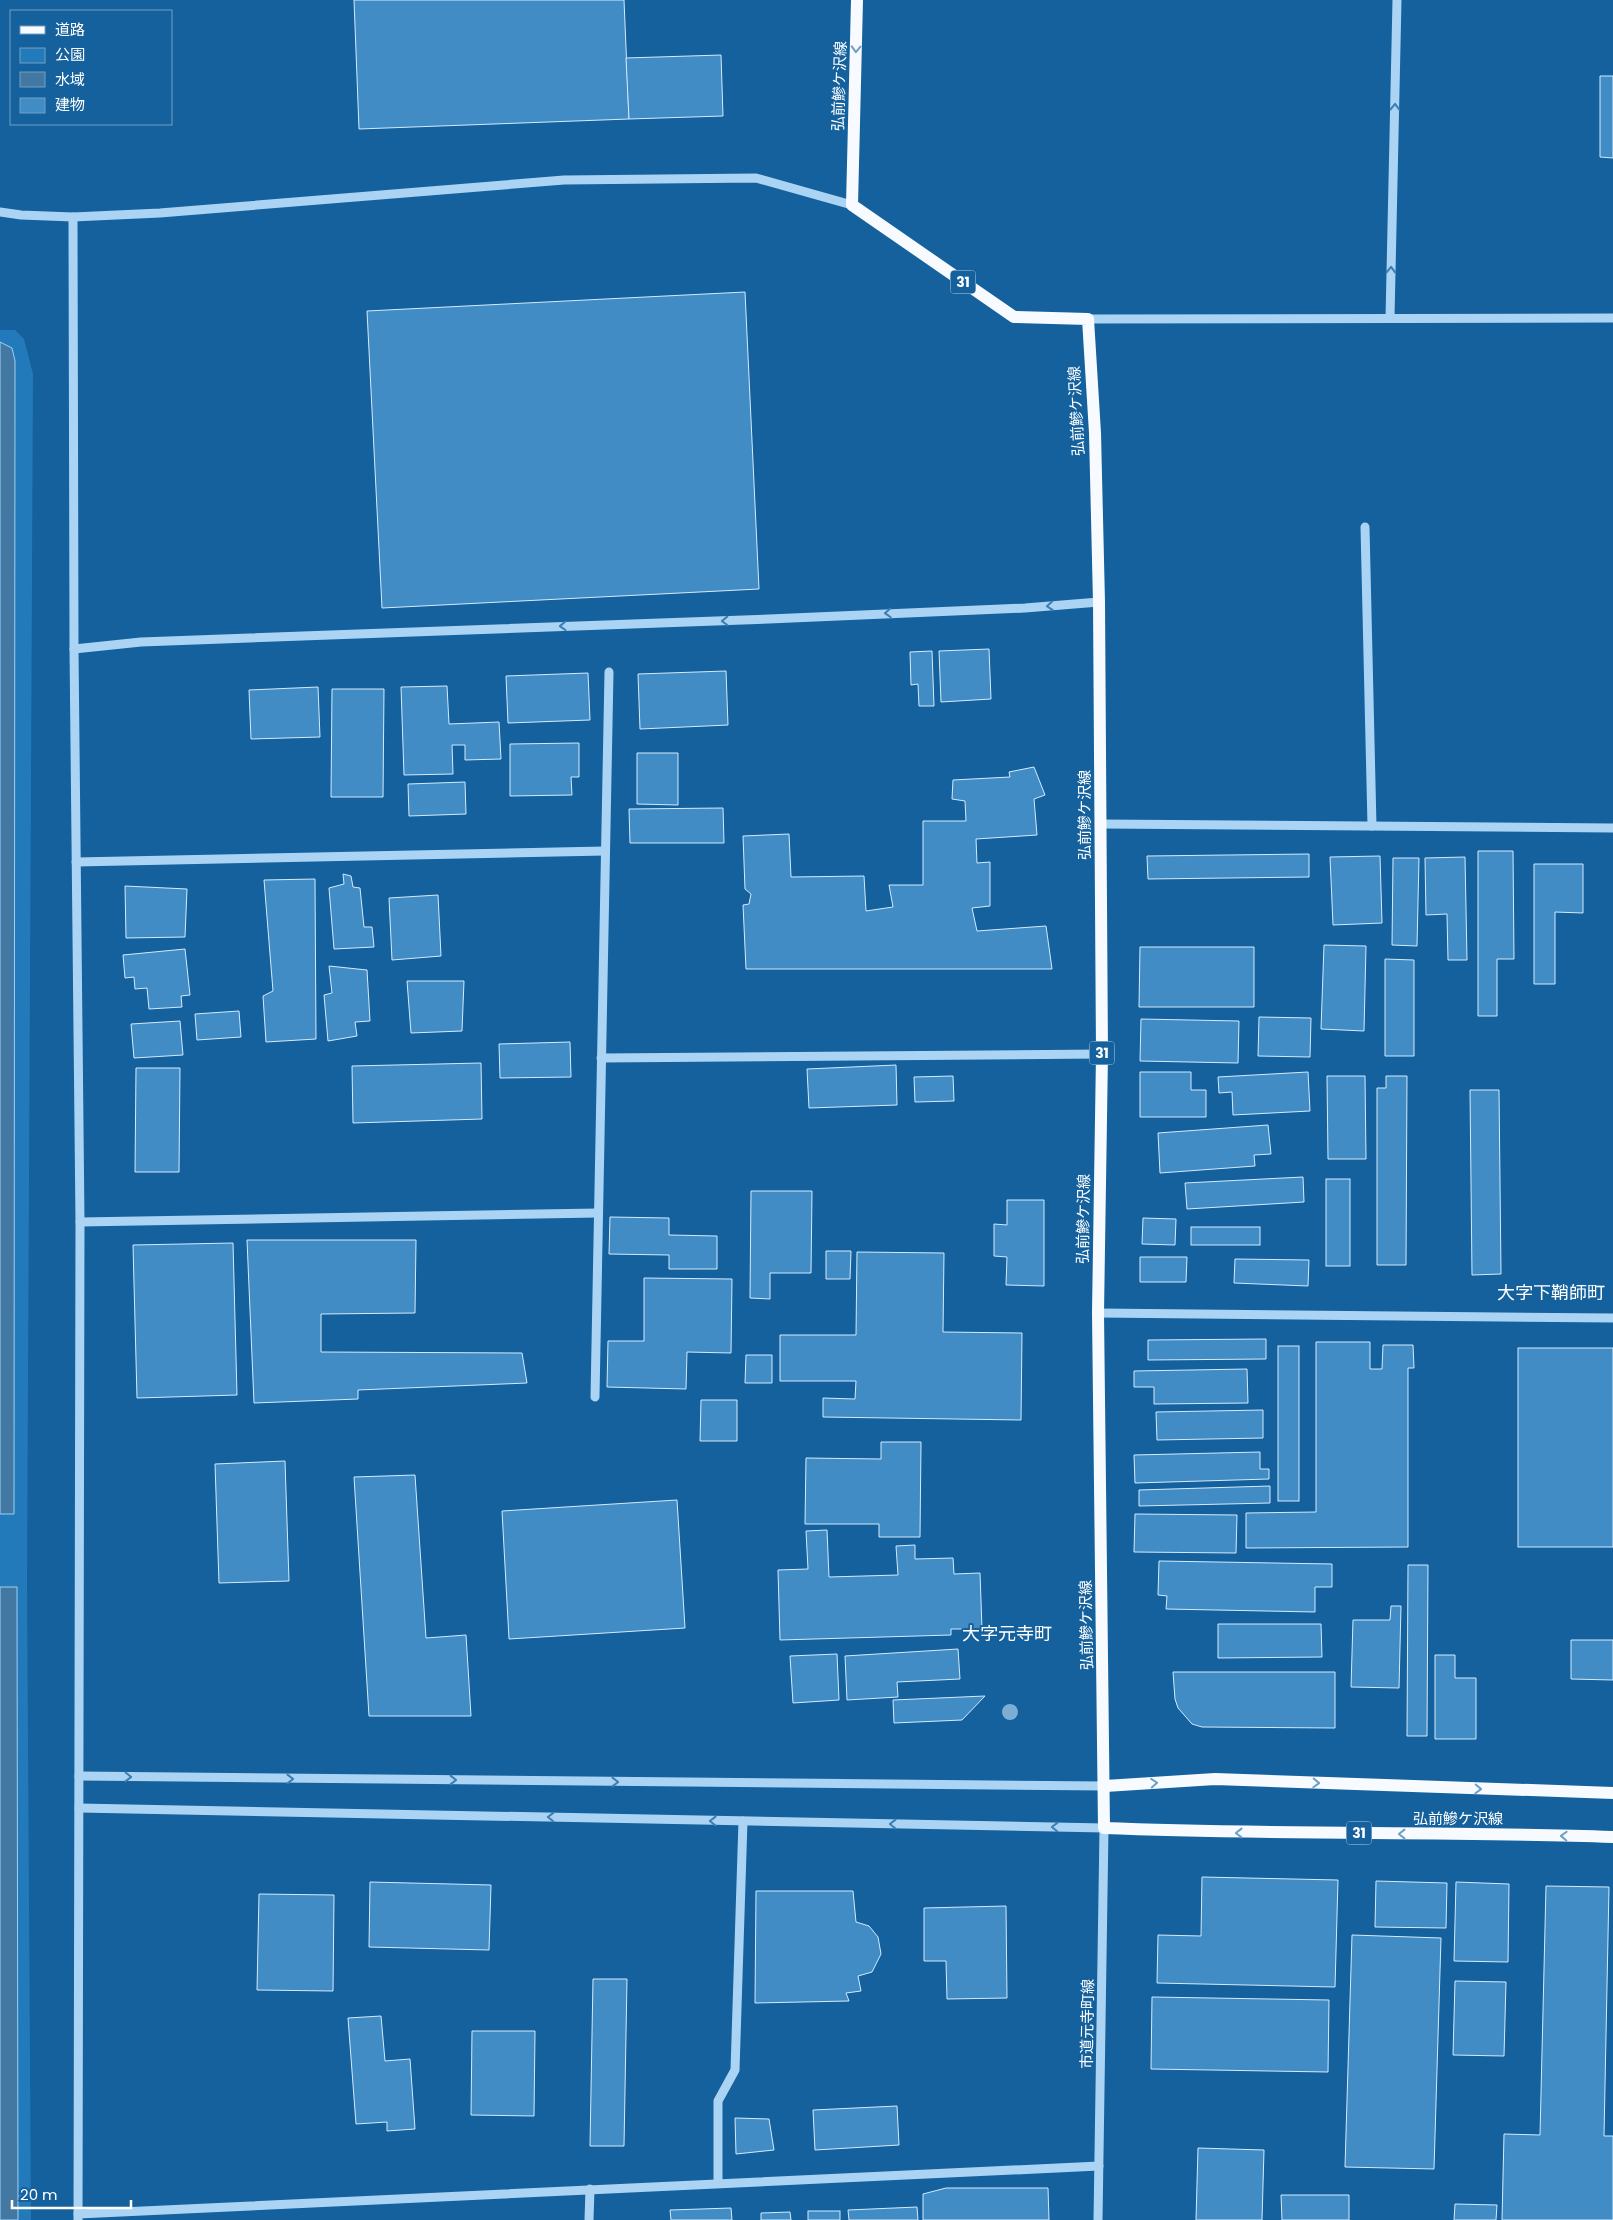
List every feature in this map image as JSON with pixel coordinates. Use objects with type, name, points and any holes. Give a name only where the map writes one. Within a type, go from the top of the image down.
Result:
[{"type":"main road","name":"弘前鰺ケ沢線","points":[[852,204],[858,0]]},
{"type":"main road","name":"31","points":[[852,204],[1014,317],[1088,319]]},
{"type":"main road","name":"弘前鰺ケ沢線","points":[[1088,319],[1094,432],[1099,602],[1102,1054],[1098,1313],[1104,1828],[1213,1832],[1525,1834],[1613,1837]]},
{"type":"main road","name":"弘前鰺ケ沢線","points":[[1105,1786],[1214,1779],[1613,1793]]},
{"type":"street","points":[[1390,318],[1397,0]]},
{"type":"street","points":[[0,212],[20,215],[73,217],[160,213],[564,180],[756,178],[852,204]]},
{"type":"street","points":[[73,217],[74,649],[80,1222],[78,2217],[590,2189],[1099,2166]]},
{"type":"street","points":[[1088,319],[1613,318]]},
{"type":"street","points":[[1365,527],[1372,826]]},
{"type":"street","points":[[74,649],[141,642],[769,619],[1025,608],[1099,602]]},
{"type":"street","points":[[595,1397],[609,672]]},
{"type":"street","points":[[1101,824],[1613,828]]},
{"type":"street","points":[[76,862],[605,852]]},
{"type":"street","points":[[601,1058],[1102,1054]]},
{"type":"street","points":[[80,1222],[598,1213]]},
{"type":"street","points":[[1098,1313],[1613,1318]]},
{"type":"street","points":[[79,1776],[1105,1786]]},
{"type":"street","points":[[79,1808],[1104,1828]]},
{"type":"street","points":[[718,2183],[718,2101],[735,2070],[743,1821]]},
{"type":"street","name":"市道元寺町線","points":[[1098,2220],[1104,1828]]},
{"type":"street","points":[[589,2220],[590,2189]]},
{"type":"green space","points":[[0,330],[15,330],[24,339],[33,374],[27,1582],[31,2220],[0,2220]]},
{"type":"water","points":[[0,342],[12,348],[15,361],[14,1514],[0,1514]]},
{"type":"water","points":[[0,1587],[17,1587],[18,2220],[0,2220]]},
{"type":"building","points":[[354,0],[624,0],[629,119],[359,129]]},
{"type":"building","points":[[721,55],[723,116],[629,119],[626,58]]},
{"type":"building","points":[[1600,76],[1613,76],[1613,158],[1600,157]]},
{"type":"building","points":[[745,292],[759,589],[382,608],[367,311]]},
{"type":"building","points":[[989,649],[991,699],[941,702],[939,651]]},
{"type":"building","points":[[932,651],[934,706],[919,706],[918,684],[911,685],[910,652]]},
{"type":"building","points":[[726,671],[728,725],[640,729],[638,674]]},
{"type":"building","points":[[588,673],[590,720],[508,723],[506,676]]},
{"type":"building","points":[[447,686],[449,724],[499,722],[501,759],[465,760],[465,745],[452,745],[453,774],[404,775],[401,687]]},
{"type":"building","points":[[318,687],[320,737],[251,739],[249,690]]},
{"type":"building","points":[[332,689],[384,689],[383,797],[331,797]]},
{"type":"building","points":[[579,743],[579,777],[571,777],[572,795],[510,796],[510,744]]},
{"type":"building","points":[[637,753],[678,753],[678,805],[637,804]]},
{"type":"building","points":[[1034,767],[1045,795],[1034,799],[1037,835],[976,839],[977,863],[990,862],[990,906],[972,908],[977,931],[1046,926],[1052,969],[746,969],[743,905],[749,904],[751,894],[745,889],[743,836],[789,834],[791,877],[864,876],[866,911],[893,907],[889,885],[923,885],[923,821],[966,821],[965,801],[952,799],[953,780],[1010,777],[1009,772]]},
{"type":"building","points":[[465,782],[466,814],[409,816],[408,784]]},
{"type":"building","points":[[723,808],[724,843],[630,843],[629,809]]},
{"type":"building","points":[[1478,851],[1513,851],[1514,959],[1497,959],[1497,1016],[1478,1016]]},
{"type":"building","points":[[1309,854],[1309,877],[1148,879],[1147,856]]},
{"type":"building","points":[[1380,856],[1382,923],[1333,925],[1330,857]]},
{"type":"building","points":[[1465,857],[1467,960],[1448,960],[1447,914],[1426,915],[1425,858]]},
{"type":"building","points":[[1393,858],[1419,858],[1417,946],[1392,945]]},
{"type":"building","points":[[1534,864],[1583,864],[1583,913],[1555,912],[1555,984],[1534,984]]},
{"type":"building","points":[[343,874],[351,876],[353,887],[360,888],[364,927],[372,927],[374,947],[334,949],[329,888],[344,884]]},
{"type":"building","points":[[315,879],[316,1039],[266,1042],[263,996],[273,991],[264,880]]},
{"type":"building","points":[[125,886],[187,889],[185,937],[126,938]]},
{"type":"building","points":[[438,895],[441,956],[392,960],[389,898]]},
{"type":"building","points":[[1324,945],[1366,946],[1364,1031],[1321,1029]]},
{"type":"building","points":[[1140,947],[1254,947],[1254,1007],[1139,1007]]},
{"type":"building","points":[[185,949],[190,995],[181,996],[182,1007],[149,1009],[147,988],[135,989],[134,977],[125,978],[123,955]]},
{"type":"building","points":[[1385,959],[1414,960],[1414,1056],[1385,1056]]},
{"type":"building","points":[[329,966],[367,970],[370,1021],[355,1022],[357,1036],[328,1041],[324,995],[332,993]]},
{"type":"building","points":[[407,981],[464,981],[462,1031],[411,1033]]},
{"type":"building","points":[[239,1011],[241,1037],[197,1040],[195,1014]]},
{"type":"building","points":[[1259,1017],[1311,1018],[1310,1057],[1258,1056]]},
{"type":"building","points":[[1141,1019],[1239,1021],[1238,1063],[1140,1061]]},
{"type":"building","points":[[180,1021],[183,1055],[134,1058],[131,1024]]},
{"type":"building","points":[[570,1042],[571,1077],[500,1078],[499,1044]]},
{"type":"building","points":[[481,1063],[482,1119],[353,1123],[352,1066]]},
{"type":"building","points":[[896,1065],[897,1105],[809,1108],[807,1069]]},
{"type":"building","points":[[136,1068],[180,1068],[179,1172],[135,1172]]},
{"type":"building","points":[[1140,1072],[1191,1072],[1191,1090],[1206,1090],[1206,1117],[1140,1117]]},
{"type":"building","points":[[1308,1072],[1310,1111],[1233,1115],[1232,1092],[1219,1093],[1218,1077]]},
{"type":"building","points":[[953,1076],[954,1101],[915,1102],[914,1077]]},
{"type":"building","points":[[1327,1076],[1365,1076],[1366,1159],[1328,1159]]},
{"type":"building","points":[[1386,1076],[1407,1076],[1406,1265],[1377,1265],[1377,1088],[1386,1088]]},
{"type":"building","points":[[1470,1090],[1499,1090],[1501,1274],[1472,1275]]},
{"type":"building","points":[[1268,1125],[1271,1154],[1254,1155],[1255,1166],[1160,1173],[1158,1133]]},
{"type":"building","points":[[1303,1177],[1304,1202],[1187,1209],[1185,1183]]},
{"type":"building","points":[[1326,1179],[1350,1179],[1350,1266],[1326,1266]]},
{"type":"building","points":[[751,1191],[812,1191],[811,1273],[770,1273],[770,1299],[750,1298]]},
{"type":"building","points":[[1007,1200],[1044,1200],[1044,1286],[1006,1285],[1007,1257],[994,1256],[994,1224],[1007,1225]]},
{"type":"building","points":[[610,1217],[669,1218],[669,1235],[717,1236],[717,1269],[669,1269],[669,1255],[609,1254]]},
{"type":"building","points":[[1143,1218],[1176,1219],[1175,1245],[1142,1244]]},
{"type":"building","points":[[1191,1227],[1260,1227],[1260,1245],[1191,1245]]},
{"type":"building","points":[[247,1240],[416,1240],[415,1313],[321,1314],[321,1352],[522,1353],[527,1383],[358,1390],[358,1399],[254,1403]]},
{"type":"building","points":[[233,1243],[237,1395],[137,1398],[133,1245]]},
{"type":"building","points":[[826,1251],[851,1251],[850,1279],[826,1279]]},
{"type":"building","points":[[857,1252],[944,1253],[943,1332],[1022,1333],[1021,1420],[823,1417],[823,1398],[855,1399],[856,1381],[780,1381],[780,1335],[856,1335]]},
{"type":"building","points":[[1140,1257],[1187,1257],[1186,1282],[1140,1282]]},
{"type":"building","points":[[1235,1259],[1309,1260],[1308,1286],[1234,1283]]},
{"type":"building","points":[[644,1278],[732,1279],[731,1353],[687,1352],[686,1389],[607,1387],[608,1341],[644,1341]]},
{"type":"building","points":[[1266,1339],[1266,1359],[1148,1360],[1148,1340]]},
{"type":"building","points":[[1316,1342],[1370,1342],[1370,1369],[1382,1369],[1383,1345],[1413,1345],[1414,1368],[1408,1368],[1408,1547],[1246,1548],[1246,1513],[1316,1512]]},
{"type":"building","points":[[1278,1346],[1299,1346],[1299,1501],[1278,1501]]},
{"type":"building","points":[[1518,1348],[1613,1348],[1613,1547],[1518,1547]]},
{"type":"building","points":[[746,1355],[772,1355],[772,1383],[745,1383]]},
{"type":"building","points":[[1247,1369],[1248,1403],[1154,1404],[1154,1387],[1134,1387],[1134,1371]]},
{"type":"building","points":[[701,1400],[737,1400],[737,1441],[700,1441]]},
{"type":"building","points":[[1263,1410],[1263,1438],[1157,1440],[1156,1412]]},
{"type":"building","points":[[881,1442],[921,1442],[920,1537],[879,1537],[879,1524],[805,1524],[806,1458],[881,1459]]},
{"type":"building","points":[[1260,1452],[1260,1469],[1269,1469],[1269,1479],[1135,1483],[1134,1455]]},
{"type":"building","points":[[285,1461],[289,1581],[219,1583],[215,1464]]},
{"type":"building","points":[[415,1475],[426,1638],[466,1635],[471,1716],[369,1716],[354,1477]]},
{"type":"building","points":[[1270,1486],[1270,1503],[1139,1506],[1139,1490]]},
{"type":"building","points":[[677,1500],[685,1628],[509,1639],[502,1511]]},
{"type":"building","points":[[1135,1514],[1237,1515],[1236,1553],[1134,1552]]},
{"type":"building","points":[[827,1530],[829,1577],[898,1575],[896,1546],[915,1545],[915,1559],[953,1558],[954,1574],[980,1573],[982,1629],[951,1629],[951,1635],[780,1640],[778,1570],[808,1569],[806,1531]]},
{"type":"building","points":[[1159,1561],[1332,1564],[1332,1587],[1315,1587],[1315,1612],[1166,1609],[1167,1596],[1158,1595]]},
{"type":"building","points":[[1408,1565],[1428,1565],[1427,1736],[1407,1736]]},
{"type":"building","points":[[1391,1606],[1401,1606],[1399,1688],[1351,1687],[1353,1620],[1390,1620]]},
{"type":"building","points":[[1218,1624],[1321,1624],[1322,1657],[1218,1658]]},
{"type":"building","points":[[1571,1640],[1613,1640],[1613,1680],[1571,1679]]},
{"type":"building","points":[[958,1649],[960,1679],[897,1682],[898,1697],[847,1700],[845,1656]]},
{"type":"building","points":[[837,1654],[839,1700],[793,1703],[790,1656]]},
{"type":"building","points":[[1435,1655],[1455,1655],[1455,1678],[1476,1678],[1476,1739],[1435,1739]]},
{"type":"building","points":[[1173,1672],[1335,1672],[1335,1728],[1202,1727],[1192,1724],[1178,1708],[1175,1699]]},
{"type":"building","points":[[985,1696],[962,1720],[894,1723],[893,1700]]},
{"type":"building","points":[[1202,1877],[1338,1880],[1335,1987],[1157,1983],[1158,1935],[1201,1936]]},
{"type":"building","points":[[1376,1881],[1447,1883],[1446,1928],[1375,1927]]},
{"type":"building","points":[[370,1882],[491,1885],[489,1950],[369,1947]]},
{"type":"building","points":[[1456,1882],[1509,1884],[1508,1962],[1454,1961]]},
{"type":"building","points":[[1546,1886],[1609,1887],[1604,2136],[1613,2136],[1613,2220],[1502,2220],[1504,2134],[1540,2135]]},
{"type":"building","points":[[756,1891],[853,1891],[856,1922],[869,1926],[878,1937],[881,1954],[872,1972],[858,1976],[861,1991],[846,1993],[849,2001],[755,2003]]},
{"type":"building","points":[[259,1894],[334,1895],[333,1991],[257,1990]]},
{"type":"building","points":[[1006,1906],[1007,1998],[947,1999],[946,1961],[924,1961],[924,1908]]},
{"type":"building","points":[[1352,1935],[1441,1938],[1434,2169],[1345,2167]]},
{"type":"building","points":[[593,1979],[627,1979],[624,2146],[590,2146]]},
{"type":"building","points":[[1455,1981],[1506,1982],[1504,2056],[1453,2055]]},
{"type":"building","points":[[1152,1997],[1329,2000],[1328,2072],[1151,2069]]},
{"type":"building","points":[[381,2016],[385,2061],[410,2059],[415,2129],[387,2131],[387,2122],[356,2124],[348,2018]]},
{"type":"building","points":[[472,2031],[535,2031],[534,2116],[471,2115]]},
{"type":"building","points":[[897,2106],[899,2145],[815,2150],[813,2110]]},
{"type":"building","points":[[735,2118],[769,2119],[774,2150],[736,2154]]},
{"type":"building","points":[[1198,2148],[1264,2150],[1262,2220],[1196,2220]]},
{"type":"building","points":[[946,2188],[1048,2188],[1049,2220],[923,2220],[923,2194]]},
{"type":"building","points":[[1281,2195],[1349,2195],[1349,2220],[1282,2220]]},
{"type":"building","points":[[1455,2204],[1497,2205],[1496,2220],[1454,2220]]},
{"type":"building","points":[[917,2207],[918,2220],[849,2220],[848,2210]]},
{"type":"building","points":[[731,2208],[732,2220],[671,2220],[670,2210]]},
{"type":"building","points":[[808,2211],[840,2211],[840,2220],[808,2220]]},
{"type":"building","points":[[790,2212],[791,2220],[761,2220],[761,2213]]},
{"type":"district","name":"大字下鞘師町","points":[[1551,1292]]},
{"type":"district","name":"大字元寺町","points":[[1007,1633]]}]
